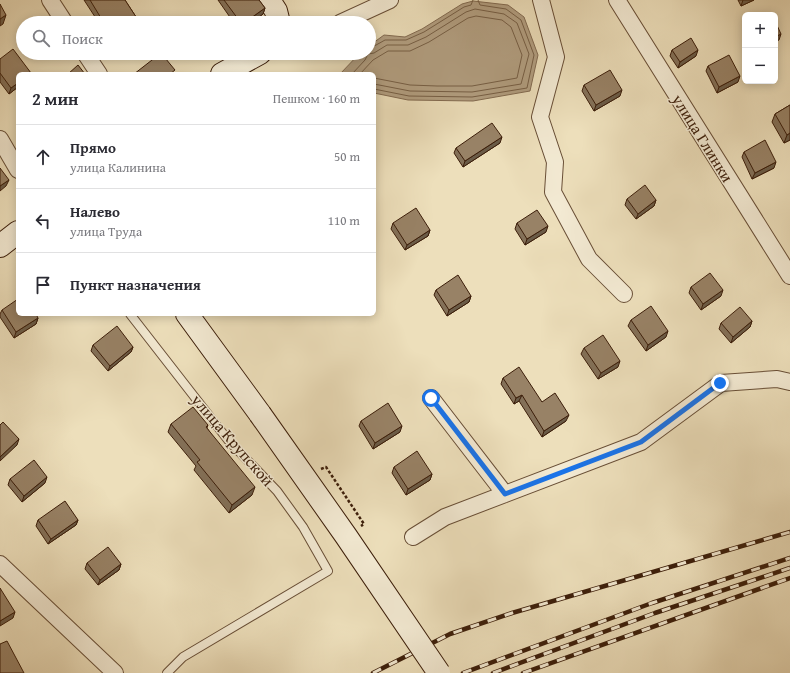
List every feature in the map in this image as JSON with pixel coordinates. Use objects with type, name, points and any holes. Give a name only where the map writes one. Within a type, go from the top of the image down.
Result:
[{"type":"main road","points":[[269,0],[276,10],[277,16]]},
{"type":"main road","points":[[226,72],[247,60]]},
{"type":"main road","points":[[0,246],[16,234]]},
{"type":"main road","points":[[188,316],[351,542],[439,673]]},
{"type":"street","points":[[50,0],[60,16]]},
{"type":"street","points":[[355,16],[390,0]]},
{"type":"street","points":[[541,0],[556,58],[540,118],[554,162],[553,192],[589,259],[624,294]]},
{"type":"street","name":"улица Глинки","points":[[617,0],[790,276]]},
{"type":"street","points":[[90,60],[98,72]]},
{"type":"street","points":[[0,139],[16,167]]},
{"type":"street","points":[[414,537],[445,517],[641,442],[720,383],[777,379],[790,382]]},
{"type":"street","points":[[431,398],[505,494]]},
{"type":"street","points":[[0,564],[115,673]]},
{"type":"lane","name":"улица Крупской","points":[[132,316],[228,440],[277,491],[303,527],[328,571],[183,657],[167,673]]},
{"type":"path","points":[[326,467],[364,524],[359,527]]},
{"type":"water","points":[[473,1],[508,5],[524,17],[538,55],[530,91],[473,101],[408,100],[376,93],[376,72],[342,72],[353,60],[376,60],[376,41],[384,35],[405,37],[422,29],[462,4]]},
{"type":"building","points":[[90,0],[125,0],[135,16],[100,16]]},
{"type":"building","points":[[224,0],[259,0],[265,8],[254,16],[236,16]]},
{"type":"building","points":[[0,4],[6,15],[0,19]]},
{"type":"building","points":[[778,28],[781,34],[778,36]]},
{"type":"building","points":[[691,38],[698,50],[680,62],[672,50]]},
{"type":"building","points":[[13,49],[16,53],[16,60],[21,60],[30,72],[16,72],[16,84],[11,88],[0,73],[0,59]]},
{"type":"building","points":[[729,55],[740,76],[719,87],[708,66]]},
{"type":"building","points":[[152,60],[167,60],[175,70],[172,72],[137,72]]},
{"type":"building","points":[[78,65],[83,72],[70,72]]},
{"type":"building","points":[[610,70],[622,90],[596,105],[584,85]]},
{"type":"building","points":[[790,105],[790,133],[787,135],[775,114]]},
{"type":"building","points":[[492,123],[502,137],[465,161],[456,148]]},
{"type":"building","points":[[765,140],[776,162],[755,173],[744,152]]},
{"type":"building","points":[[0,168],[9,180],[0,186]]},
{"type":"building","points":[[645,185],[656,200],[638,214],[627,199]]},
{"type":"building","points":[[416,208],[430,230],[407,245],[393,223]]},
{"type":"building","points":[[537,210],[548,226],[527,239],[517,223]]},
{"type":"building","points":[[710,273],[723,290],[703,304],[691,287]]},
{"type":"building","points":[[458,275],[471,296],[449,310],[436,290]]},
{"type":"building","points":[[16,300],[16,316],[37,316],[38,318],[16,332],[2,310]]},
{"type":"building","points":[[651,306],[668,331],[648,345],[631,320]]},
{"type":"building","points":[[740,307],[752,321],[733,337],[721,323]]},
{"type":"building","points":[[117,326],[133,347],[110,366],[93,345]]},
{"type":"building","points":[[603,335],[620,361],[601,373],[584,348]]},
{"type":"building","points":[[519,367],[542,402],[555,393],[569,415],[544,431],[522,395],[516,398],[503,378]]},
{"type":"building","points":[[388,403],[402,426],[375,443],[361,421]]},
{"type":"building","points":[[193,407],[208,425],[206,427],[255,487],[232,505],[197,462],[200,460],[171,424]]},
{"type":"building","points":[[3,422],[19,439],[0,457],[0,425]]},
{"type":"building","points":[[417,451],[432,474],[408,489],[394,467]]},
{"type":"building","points":[[34,460],[47,477],[24,496],[10,479]]},
{"type":"building","points":[[65,501],[78,520],[51,539],[38,520]]},
{"type":"building","points":[[108,547],[121,564],[100,580],[87,563]]},
{"type":"building","points":[[0,588],[15,612],[0,621]]},
{"type":"building","points":[[7,641],[24,673],[0,673],[0,644]]},
{"type":"railway","points":[[373,673],[450,634],[512,613],[790,532]]},
{"type":"railway","points":[[463,673],[652,603],[790,558]]},
{"type":"railway","points":[[493,673],[655,613],[790,568]]},
{"type":"railway","points":[[523,673],[790,578]]},
{"type":"route","points":[[431,398],[505,494],[641,442],[720,383]]}]
